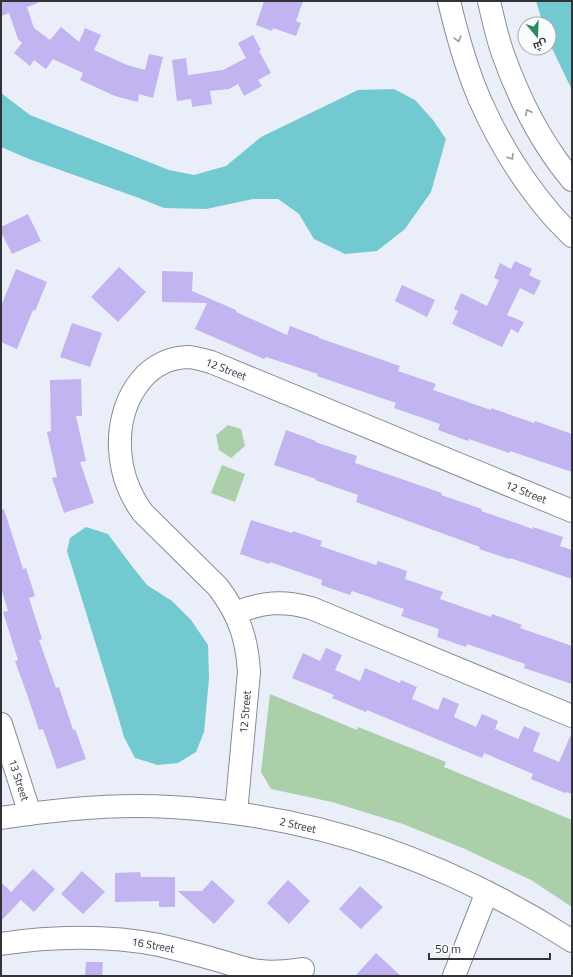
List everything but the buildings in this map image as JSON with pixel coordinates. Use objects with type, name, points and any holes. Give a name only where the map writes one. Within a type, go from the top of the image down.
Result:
[{"type":"street","points":[[449,1],[464,58],[480,100],[500,140],[524,178],[551,214],[572,236]]},
{"type":"street","points":[[488,1],[503,53],[518,93],[538,131],[572,180]]},
{"type":"street","name":"12 Street","points":[[236,813],[249,672],[245,642],[235,613],[218,587],[143,513],[135,502],[124,476],[120,447],[122,419],[132,393],[146,374],[155,367],[177,358],[188,357],[211,362],[572,511]]},
{"type":"street","points":[[235,613],[259,605],[272,603],[292,604],[311,608],[572,716]]},
{"type":"street","name":"13 Street","points":[[1,724],[30,814]]},
{"type":"street","name":"2 Street","points":[[1,818],[83,808],[137,806],[187,808],[236,813],[301,825],[365,842],[427,864],[487,892],[548,925],[572,941]]},
{"type":"street","points":[[454,976],[487,892]]},
{"type":"street","name":"16 Street","points":[[1,944],[62,938],[110,939],[158,945],[182,950],[260,971],[288,972],[303,969]]},
{"type":"green space","points":[[228,425],[241,429],[245,446],[231,458],[219,450],[216,435]]},
{"type":"green space","points":[[222,465],[245,474],[235,502],[211,493]]},
{"type":"green space","points":[[270,694],[357,730],[358,727],[446,762],[444,767],[572,820],[572,907],[531,880],[465,849],[403,824],[332,802],[271,789],[261,772]]},
{"type":"water","points":[[536,1],[572,1],[572,90],[556,56],[557,56],[557,16],[541,16]]},
{"type":"water","points":[[394,89],[415,100],[433,120],[446,139],[431,192],[405,229],[377,251],[345,254],[314,239],[299,214],[278,199],[253,199],[206,209],[164,208],[29,159],[1,147],[1,93],[30,115],[169,170],[194,175],[226,166],[261,137],[358,90]]},
{"type":"water","points":[[86,527],[108,534],[147,585],[172,601],[191,620],[208,645],[209,679],[204,732],[196,752],[178,763],[158,765],[135,758],[124,737],[67,551],[70,538]]}]
